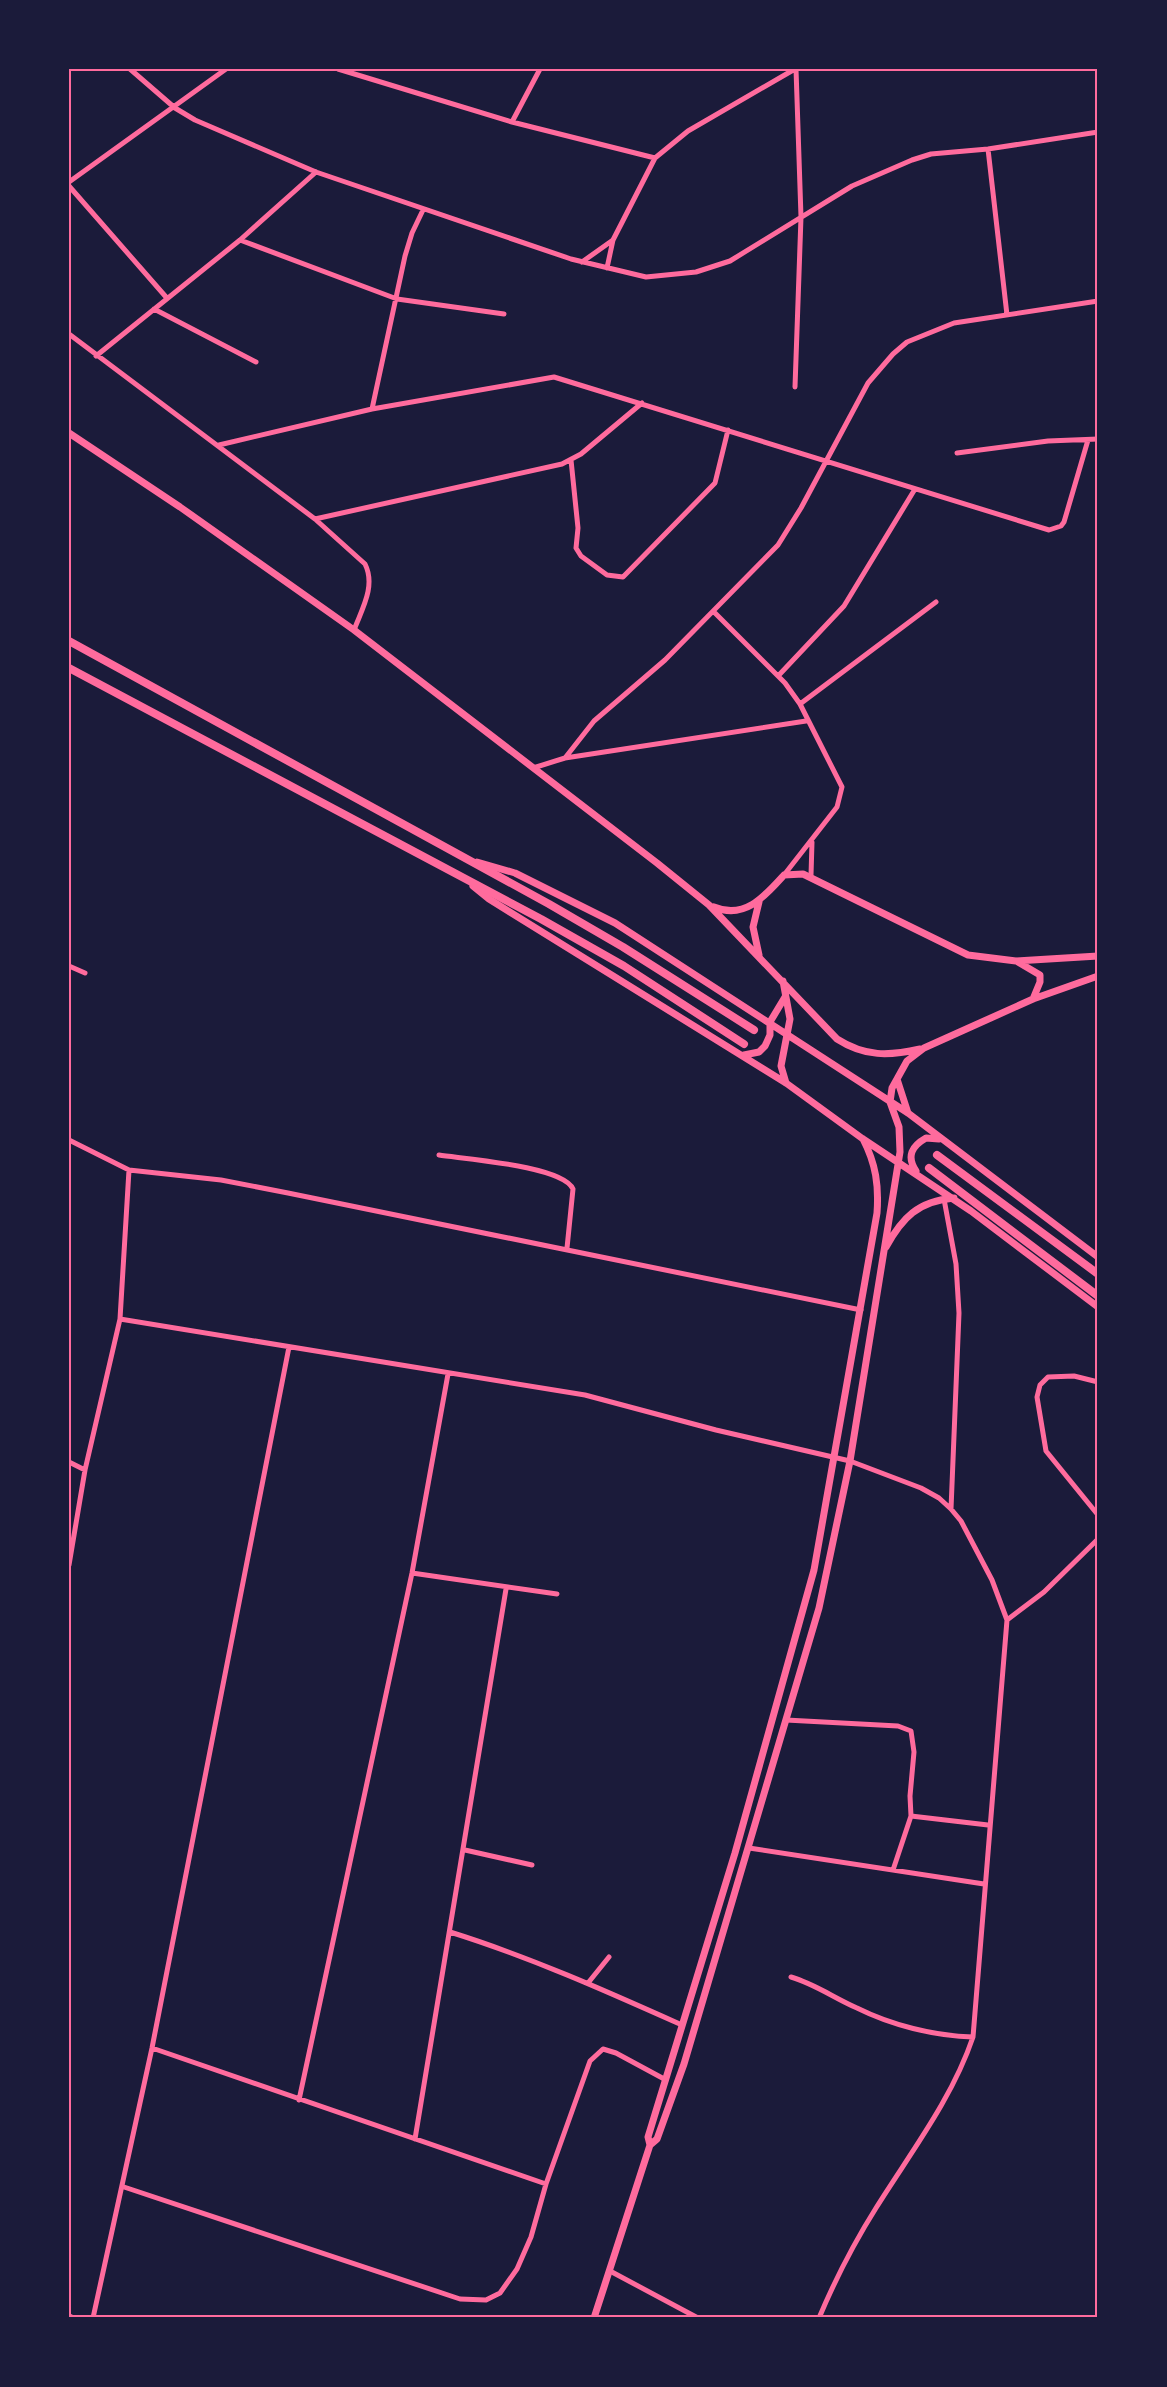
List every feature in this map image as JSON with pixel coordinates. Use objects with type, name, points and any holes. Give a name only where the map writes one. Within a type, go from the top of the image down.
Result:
[{"type":"highway","points":[[69,640],[472,861],[623,947],[754,1030]]},
{"type":"highway","points":[[71,671],[541,919],[624,966],[744,1044]]},
{"type":"highway","points":[[937,1155],[1098,1274]]},
{"type":"highway","points":[[929,1168],[1098,1296]]},
{"type":"street","points":[[130,69],[175,108],[195,120],[316,172],[582,262],[646,277],[696,272],[730,261],[760,245],[852,186],[893,166],[931,154],[988,149],[1098,132]]},
{"type":"street","points":[[166,297],[69,184],[226,69]]},
{"type":"street","points":[[338,69],[512,122],[655,158]]},
{"type":"street","points":[[512,122],[540,69]]},
{"type":"street","points":[[607,268],[613,240],[655,158],[688,131],[795,69],[801,217],[795,387]]},
{"type":"street","points":[[988,149],[1007,315]]},
{"type":"street","points":[[96,356],[166,297],[240,240],[316,172]]},
{"type":"street","points":[[372,409],[412,233],[423,210]]},
{"type":"street","points":[[240,240],[397,299],[504,314]]},
{"type":"street","points":[[582,262],[613,240]]},
{"type":"street","points":[[565,758],[594,721],[665,660],[714,612],[788,532],[868,382],[893,354],[907,342],[954,323],[1098,301]]},
{"type":"street","points":[[154,309],[256,362]]},
{"type":"street","points":[[69,334],[315,519],[365,564],[369,574],[368,593],[354,630]]},
{"type":"street","points":[[219,446],[372,409],[554,377],[1041,529],[1056,529],[1064,522],[1088,440]]},
{"type":"street","points":[[315,519],[571,460],[642,403]]},
{"type":"street","points":[[571,460],[578,528],[576,548],[581,556],[607,575],[623,578],[715,483],[728,430]]},
{"type":"street","points":[[69,433],[180,507],[354,630],[709,904],[837,1039],[852,1048],[877,1055],[924,1048]]},
{"type":"street","points":[[957,453],[1048,441],[1098,439]]},
{"type":"street","points":[[779,675],[844,606],[915,489]]},
{"type":"street","points":[[800,704],[936,602]]},
{"type":"street","points":[[714,612],[779,675],[800,704],[806,721],[842,787],[837,807],[812,842],[759,902],[753,927],[753,939],[760,957]]},
{"type":"street","points":[[533,768],[565,758],[806,721]]},
{"type":"street","points":[[811,875],[812,842]]},
{"type":"street","points":[[472,861],[515,873],[608,918],[908,1113],[1098,1257]]},
{"type":"street","points":[[784,875],[811,875],[969,955],[1016,961],[1098,956]]},
{"type":"street","points":[[469,882],[489,899],[786,1083],[863,1139],[954,1198],[1098,1307]]},
{"type":"street","points":[[709,904],[729,911],[759,902]]},
{"type":"street","points":[[1016,961],[1040,975],[1040,982],[1033,999]]},
{"type":"street","points":[[69,966],[85,973]]},
{"type":"street","points":[[650,2145],[657,2139],[684,2064],[819,1608],[850,1461],[898,1162],[900,1134],[890,1102],[897,1078],[907,1061],[924,1048],[1033,999],[1098,976]]},
{"type":"street","points":[[783,981],[789,1011],[788,1034],[781,1066],[786,1083]]},
{"type":"street","points":[[742,1054],[751,1055],[765,1046],[770,1035],[770,1022],[785,997]]},
{"type":"street","points":[[897,1078],[908,1113]]},
{"type":"street","points":[[920,1175],[910,1159],[913,1148],[926,1138],[941,1139]]},
{"type":"street","points":[[594,2318],[650,2145],[648,2137],[735,1853],[805,1606],[822,1536],[865,1287],[878,1194],[874,1163],[863,1139]]},
{"type":"street","points":[[69,1140],[129,1170],[220,1180],[567,1248],[861,1310]]},
{"type":"street","points":[[439,1155],[538,1170],[566,1179],[573,1189],[567,1248]]},
{"type":"street","points":[[69,1565],[85,1470],[120,1319],[129,1170]]},
{"type":"street","points":[[884,1252],[905,1217],[922,1206],[954,1198]]},
{"type":"street","points":[[944,1199],[956,1257],[959,1312],[951,1509]]},
{"type":"street","points":[[865,1287],[878,1289]]},
{"type":"street","points":[[120,1319],[585,1395],[727,1433],[836,1456],[921,1488],[939,1498],[961,1521],[992,1580],[1007,1620],[988,1825],[973,2037],[965,2061],[922,2138],[855,2243],[819,2318]]},
{"type":"street","points":[[93,2318],[152,2048],[289,1347]]},
{"type":"street","points":[[300,2100],[411,1573],[448,1374]]},
{"type":"street","points":[[1098,1382],[1074,1376],[1048,1377],[1040,1385],[1036,1397],[1046,1451],[1098,1515]]},
{"type":"street","points":[[69,1462],[85,1470]]},
{"type":"street","points":[[1007,1620],[1044,1592],[1098,1539]]},
{"type":"street","points":[[411,1573],[506,1589],[557,1594]]},
{"type":"street","points":[[416,2139],[506,1589]]},
{"type":"street","points":[[786,1720],[898,1726],[911,1731],[914,1752],[910,1796],[911,1816],[893,1870]]},
{"type":"street","points":[[911,1816],[988,1825]]},
{"type":"street","points":[[749,1848],[984,1884]]},
{"type":"street","points":[[465,1850],[532,1865]]},
{"type":"street","points":[[450,1932],[496,1947],[588,1983],[682,2025]]},
{"type":"street","points":[[588,1983],[609,1957]]},
{"type":"street","points":[[790,1977],[808,1982],[857,2008],[898,2024],[973,2037]]},
{"type":"street","points":[[152,2048],[546,2184]]},
{"type":"street","points":[[123,2187],[460,2299],[475,2302],[486,2300],[500,2293],[517,2269],[531,2237],[546,2184],[590,2061],[598,2051],[603,2049],[616,2053],[666,2080]]},
{"type":"street","points":[[610,2271],[698,2318]]}]
